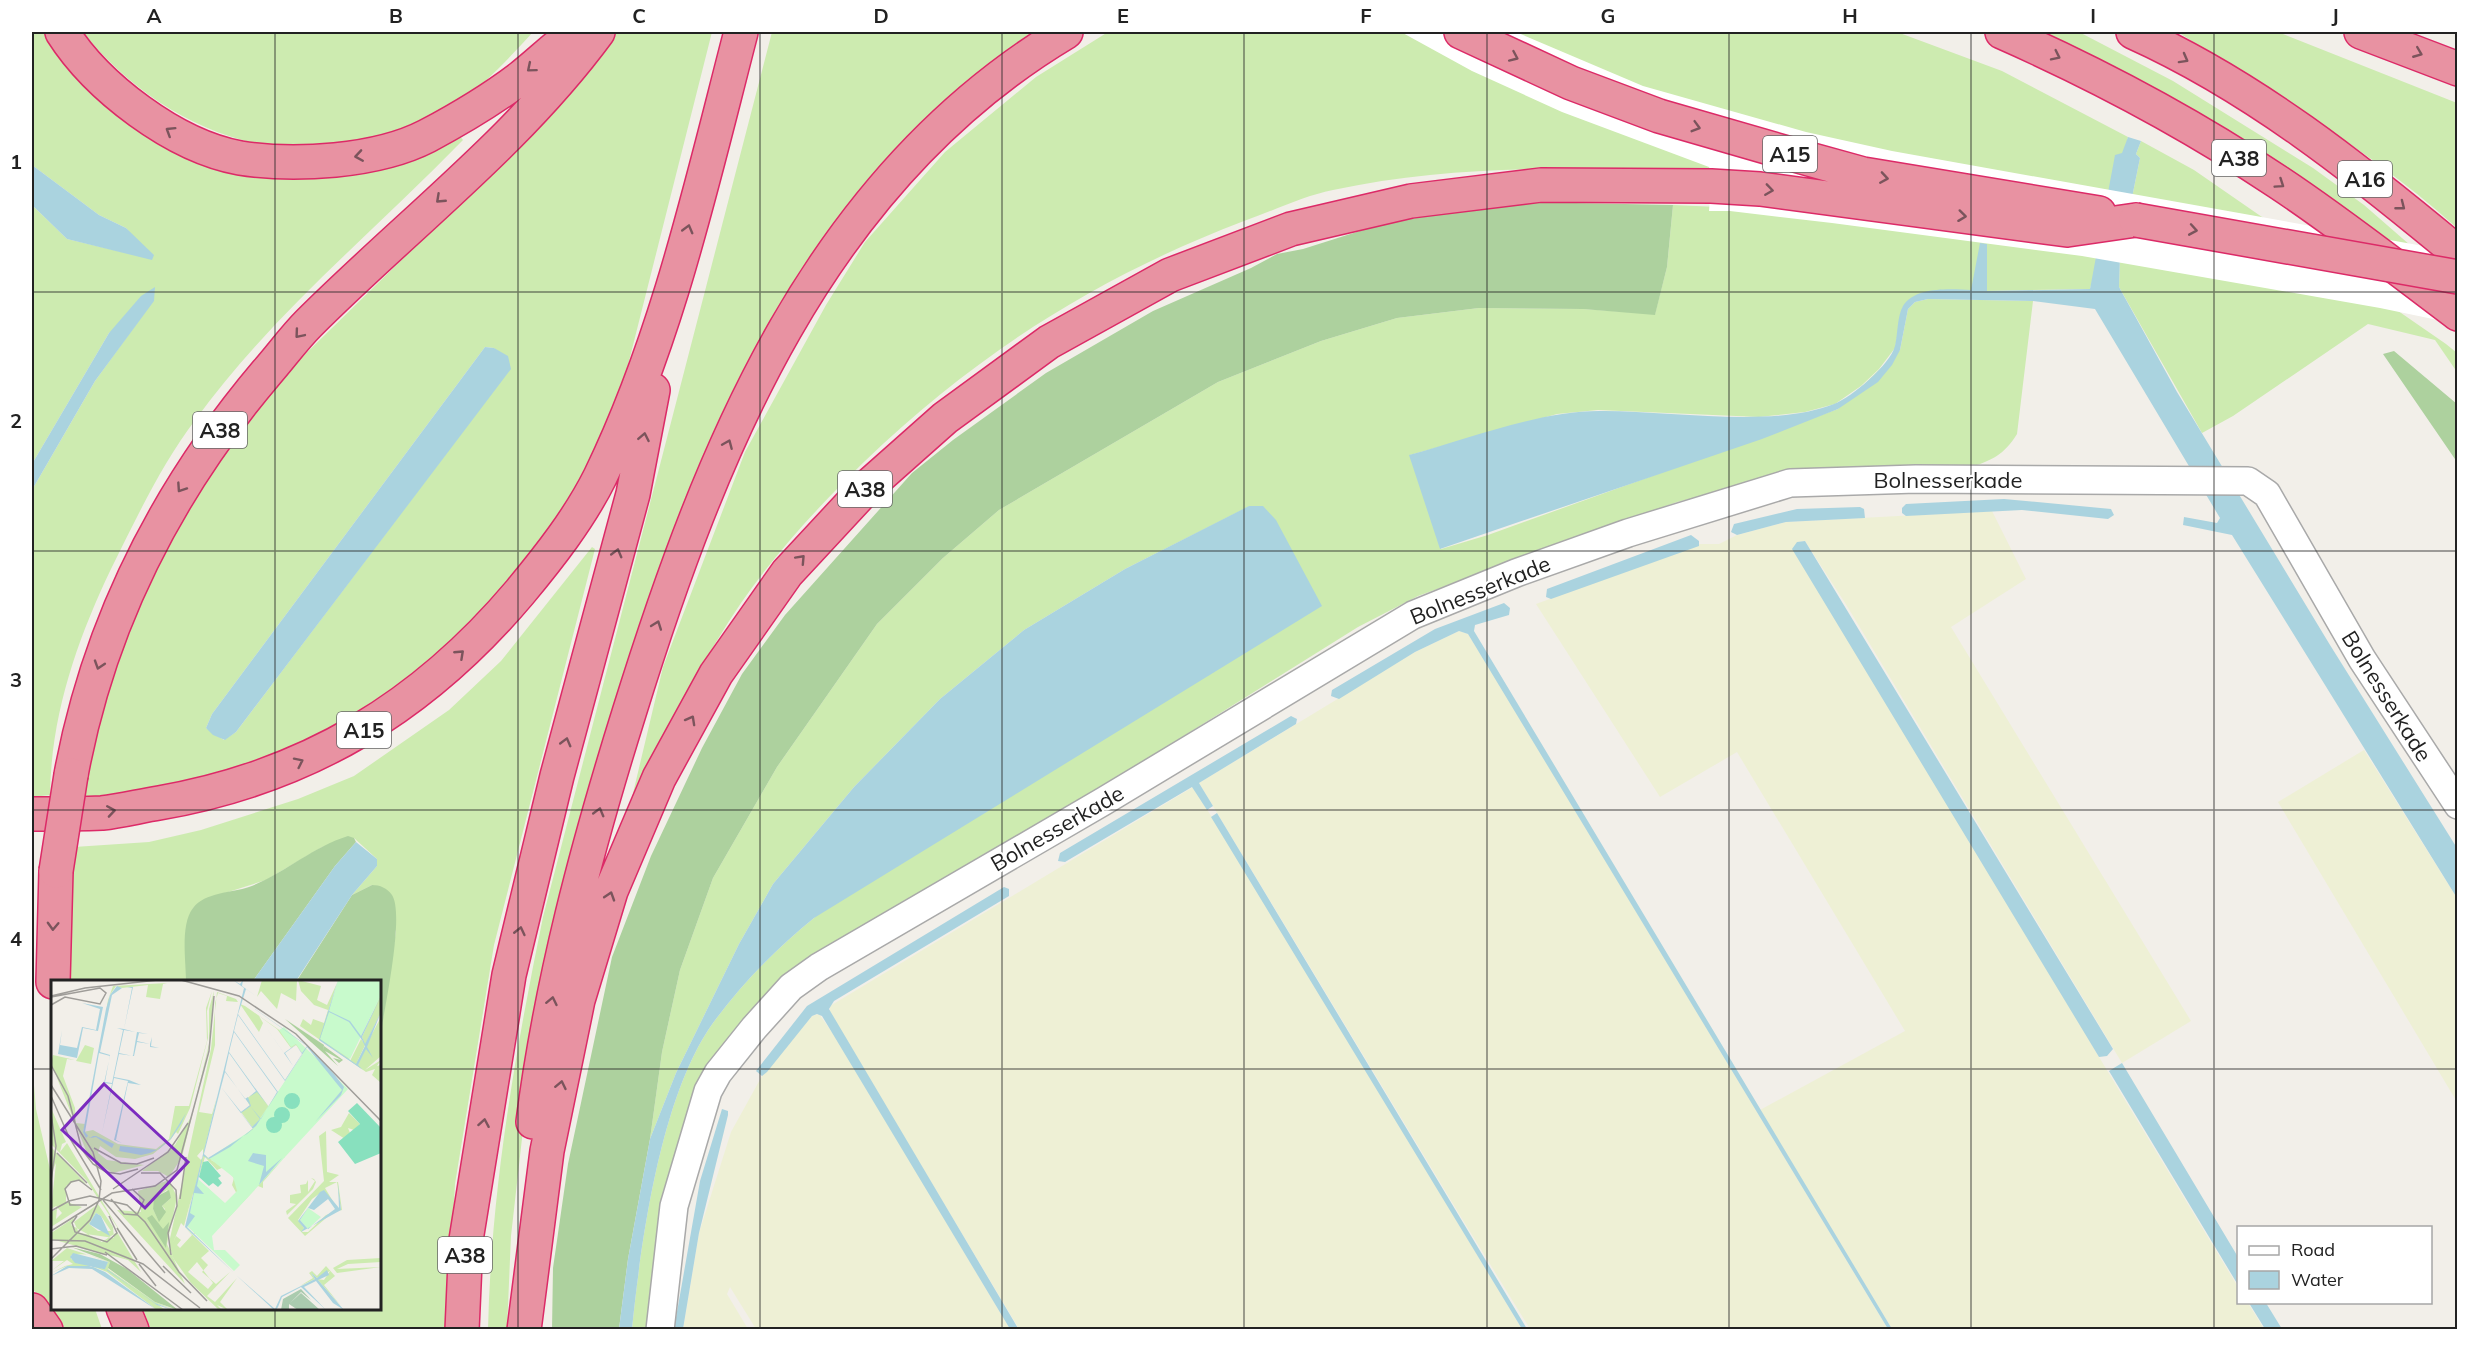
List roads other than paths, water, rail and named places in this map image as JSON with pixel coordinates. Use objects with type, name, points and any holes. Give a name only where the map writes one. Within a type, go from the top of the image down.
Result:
[{"type":"highway","points":[[62,32],[78,56],[128,104],[181,137],[238,158],[301,163],[363,157],[425,137],[502,90],[576,32]]},
{"type":"highway","name":"A38","points":[[53,980],[56,871],[80,727],[100,660],[131,582],[173,500],[232,413],[307,324],[514,130],[598,32]]},
{"type":"highway","name":"A38","points":[[462,1329],[466,1240],[509,975],[557,776],[633,494],[673,285],[741,32]]},
{"type":"highway","name":"A38","points":[[523,1329],[517,1301],[527,1163],[543,1040],[567,930],[607,781],[649,649],[695,522],[747,402],[794,311],[850,227],[899,168],[958,109],[1031,53],[1066,32]]},
{"type":"highway","name":"A15","points":[[1461,32],[1571,83],[1659,116],[1780,152],[1863,174],[2136,220]]},
{"type":"highway","name":"A38","points":[[2002,32],[2125,91],[2231,152],[2347,230],[2457,314]]},
{"type":"highway","name":"A16","points":[[2133,32],[2249,95],[2321,142],[2457,253]]},
{"type":"highway","points":[[2361,32],[2457,69]]},
{"type":"highway","name":"A38","points":[[523,1329],[547,1151],[578,1000],[611,891],[659,778],[716,674],[787,573],[865,489],[945,418],[1049,342],[1170,275],[1291,229],[1410,201],[1541,185],[1711,186],[1760,189],[2067,230],[2136,220],[2457,277]]},
{"type":"highway","name":"A15","points":[[32,814],[104,813],[192,797],[278,772],[359,733],[429,684],[495,621],[547,560],[580,512],[599,479],[642,382],[673,285]]},
{"type":"highway","points":[[32,1310],[46,1329]]},
{"type":"highway","points":[[124,1310],[132,1329]]},
{"type":"street","name":"Bolnesserkade","points":[[660,1329],[674,1206],[708,1091],[732,1054],[791,987],[819,967],[1104,801],[1413,615],[1516,573],[1628,533],[1790,483],[1916,479],[2248,481],[2267,494],[2362,659],[2457,805]]},
{"type":"water","points":[[2128,137],[2141,141],[2136,154],[2140,158],[2120,257],[2119,287],[2177,392],[2330,645],[2457,848],[2457,898],[2232,535],[2183,525],[2184,517],[2217,523],[2220,518],[2095,309],[2033,301],[1928,299],[1915,302],[1908,309],[1900,350],[1892,365],[1878,382],[1838,409],[1762,439],[1440,549],[1409,455],[1504,427],[1576,412],[1626,411],[1750,417],[1780,416],[1834,404],[1860,388],[1892,354],[1901,310],[1909,300],[1916,295],[1934,290],[1971,290],[1980,243],[1987,244],[1987,291],[2090,289],[2115,155],[2122,153]]},
{"type":"water","points":[[32,165],[99,215],[126,228],[154,255],[152,260],[67,239],[32,205]]},
{"type":"water","points":[[155,287],[154,301],[95,381],[32,490],[32,464],[109,333],[141,296]]},
{"type":"water","points":[[485,347],[494,348],[508,356],[511,369],[236,732],[225,740],[213,735],[206,728],[212,714]]},
{"type":"water","points":[[2004,499],[2111,509],[2114,515],[2108,519],[2022,510],[1906,516],[1902,513],[1902,508],[1906,504]]},
{"type":"water","points":[[1249,506],[1263,506],[1276,520],[1322,606],[814,918],[760,967],[713,1023],[695,1053],[680,1089],[656,1170],[641,1254],[632,1329],[619,1329],[628,1259],[650,1139],[676,1073],[739,944],[773,884],[854,787],[940,699],[1024,630],[1125,569]]},
{"type":"water","points":[[1860,507],[1864,509],[1865,518],[1786,522],[1737,535],[1731,532],[1734,524],[1797,509]]},
{"type":"water","points":[[1691,535],[1699,541],[1699,546],[1551,599],[1546,597],[1547,589]]},
{"type":"water","points":[[1805,541],[2113,1049],[2107,1056],[2099,1057],[1792,549],[1797,542]]},
{"type":"water","points":[[1504,603],[1510,608],[1509,615],[1475,625],[1474,631],[1892,1329],[1888,1329],[1468,634],[1459,631],[1415,652],[1339,699],[1331,696],[1332,690],[1435,629]]},
{"type":"water","points":[[1291,716],[1297,719],[1296,724],[1199,783],[1213,806],[1207,810],[1192,787],[1065,862],[1058,861],[1060,853]]},
{"type":"water","points":[[1217,813],[1527,1329],[1522,1329],[1211,817]]},
{"type":"water","points":[[356,842],[377,859],[377,866],[352,895],[297,980],[254,980],[335,866]]},
{"type":"water","points":[[1004,887],[1009,889],[1009,896],[834,1001],[829,1009],[1019,1330],[1010,1329],[822,1016],[817,1014],[812,1016],[767,1072],[762,1076],[756,1071],[807,1006]]},
{"type":"water","points":[[2122,1063],[2237,1255],[2237,1283],[2109,1071]]},
{"type":"water","points":[[722,1109],[728,1111],[728,1115],[699,1233],[683,1329],[674,1329],[700,1181]]},
{"type":"water","points":[[2250,1304],[2267,1304],[2282,1329],[2265,1329]]}]
